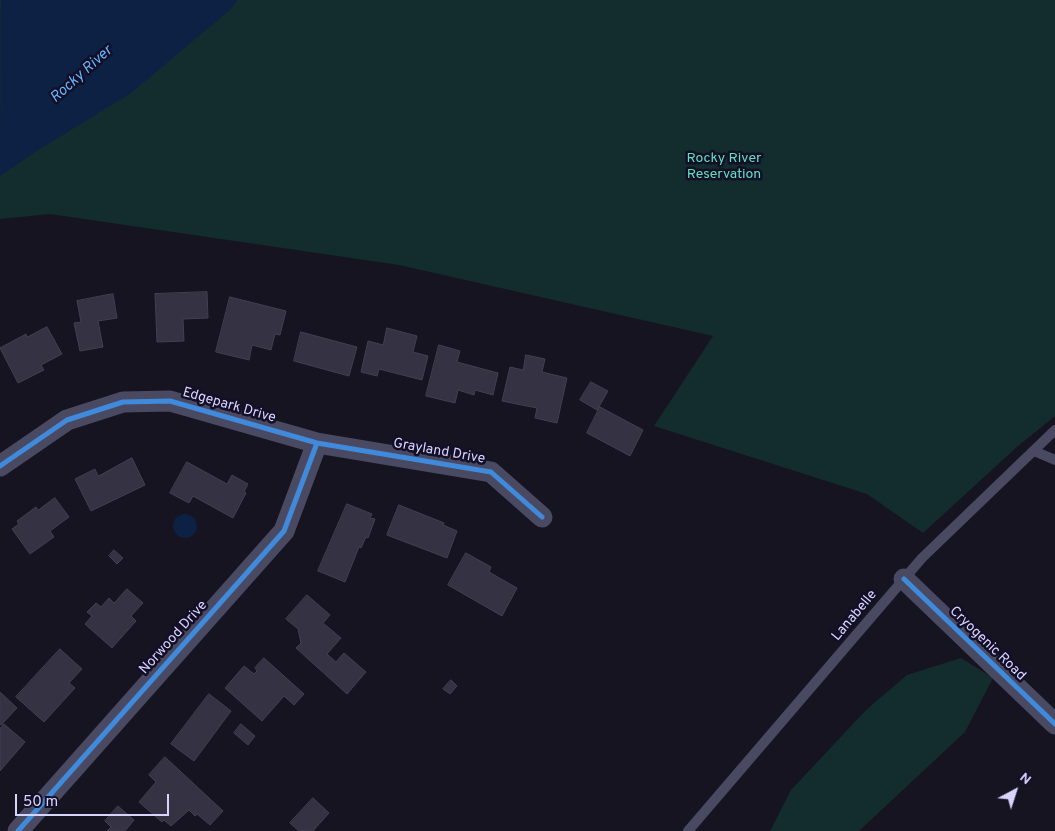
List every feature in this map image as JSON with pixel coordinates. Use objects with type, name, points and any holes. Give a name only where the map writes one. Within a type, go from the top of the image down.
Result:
[{"type":"street","name":"Edgepark Drive","points":[[0,466],[67,420],[123,402],[170,401],[317,443]]},
{"type":"street","name":"Grayland Drive","points":[[317,443],[491,472],[542,517]]},
{"type":"street","name":"Norwood Drive","points":[[18,831],[284,531],[317,443]]},
{"type":"street","name":"Cryogenic Road","points":[[904,579],[1055,724]]},
{"type":"lane","name":"Lanabelle","points":[[688,831],[922,558],[1055,430]]},
{"type":"lane","points":[[1034,451],[1055,460]]},
{"type":"green space","name":"Rocky River Reservation","points":[[0,0],[1055,0],[1055,416],[1018,446],[923,533],[867,494],[654,426],[713,336],[399,265],[50,214],[0,219]]},
{"type":"green space","points":[[961,658],[993,678],[965,732],[859,831],[770,831],[791,790],[866,710],[907,675]]},
{"type":"water","name":"Rocky River","points":[[1,0],[237,0],[231,9],[131,93],[35,152],[0,176]]},
{"type":"water","points":[[180,514],[190,514],[197,521],[197,531],[190,538],[180,538],[173,531],[173,521]]},
{"type":"building","points":[[207,292],[208,318],[183,319],[184,341],[157,342],[155,294]]},
{"type":"building","points":[[113,294],[117,318],[98,321],[103,347],[80,351],[74,323],[81,322],[77,301]]},
{"type":"building","points":[[230,297],[286,311],[280,335],[275,334],[271,350],[252,345],[249,360],[216,352]]},
{"type":"building","points":[[47,327],[62,354],[41,365],[44,370],[18,383],[0,348],[26,334],[27,337]]},
{"type":"building","points":[[387,328],[417,336],[413,352],[428,356],[422,380],[379,369],[377,376],[361,372],[368,341],[383,345]]},
{"type":"building","points":[[301,332],[357,347],[349,376],[294,361]]},
{"type":"building","points":[[439,345],[460,351],[457,362],[498,373],[493,395],[475,390],[474,395],[458,390],[455,403],[426,396]]},
{"type":"building","points":[[526,355],[545,359],[542,372],[567,378],[557,423],[535,418],[537,408],[502,401],[510,367],[523,370]]},
{"type":"building","points":[[591,382],[608,391],[597,410],[580,400]]},
{"type":"building","points":[[600,407],[643,430],[630,456],[587,433]]},
{"type":"building","points":[[132,458],[145,485],[91,511],[75,479],[95,469],[98,476]]},
{"type":"building","points":[[187,462],[227,484],[232,475],[248,484],[244,492],[246,493],[233,518],[193,496],[189,503],[170,493]]},
{"type":"building","points":[[55,498],[69,517],[50,531],[54,537],[30,554],[12,529],[19,524],[17,521],[36,507],[38,510]]},
{"type":"building","points":[[347,504],[372,514],[370,518],[375,519],[368,538],[366,537],[361,548],[359,547],[345,582],[318,571]]},
{"type":"building","points":[[399,505],[444,523],[443,525],[457,531],[447,558],[387,535]]},
{"type":"building","points":[[114,550],[123,558],[117,564],[109,556]]},
{"type":"building","points":[[466,553],[491,567],[489,572],[517,588],[502,616],[448,585]]},
{"type":"building","points":[[127,589],[143,603],[131,616],[136,621],[112,648],[85,624],[92,616],[87,612],[96,603],[101,607],[109,598],[114,603]]},
{"type":"building","points":[[307,595],[330,615],[323,623],[341,638],[327,654],[336,662],[344,653],[366,672],[347,694],[296,648],[301,643],[298,629],[286,619]]},
{"type":"building","points":[[60,649],[82,669],[69,683],[75,688],[44,722],[16,697]]},
{"type":"building","points":[[264,658],[304,694],[294,705],[284,696],[262,721],[225,688],[244,666],[254,674],[257,671],[255,668]]},
{"type":"building","points":[[451,680],[457,686],[450,694],[443,689]]},
{"type":"building","points":[[0,692],[17,708],[1,725],[0,724]]},
{"type":"building","points":[[209,694],[231,711],[194,761],[171,744]]},
{"type":"building","points":[[4,724],[25,742],[0,771],[0,729]]},
{"type":"building","points":[[241,724],[255,736],[248,745],[234,733]]},
{"type":"building","points":[[165,757],[223,811],[210,825],[189,810],[171,826],[164,820],[162,822],[139,802],[156,782],[149,775]]},
{"type":"building","points":[[313,798],[329,813],[313,831],[299,831],[290,823]]},
{"type":"building","points":[[118,806],[134,820],[125,831],[107,831],[111,827],[105,821]]},
{"type":"cycle path","points":[[0,466],[67,420],[123,402],[170,401],[317,443],[491,472],[542,517]]},
{"type":"cycle path","points":[[18,831],[284,531],[317,443]]},
{"type":"cycle path","points":[[904,579],[1055,724]]}]
